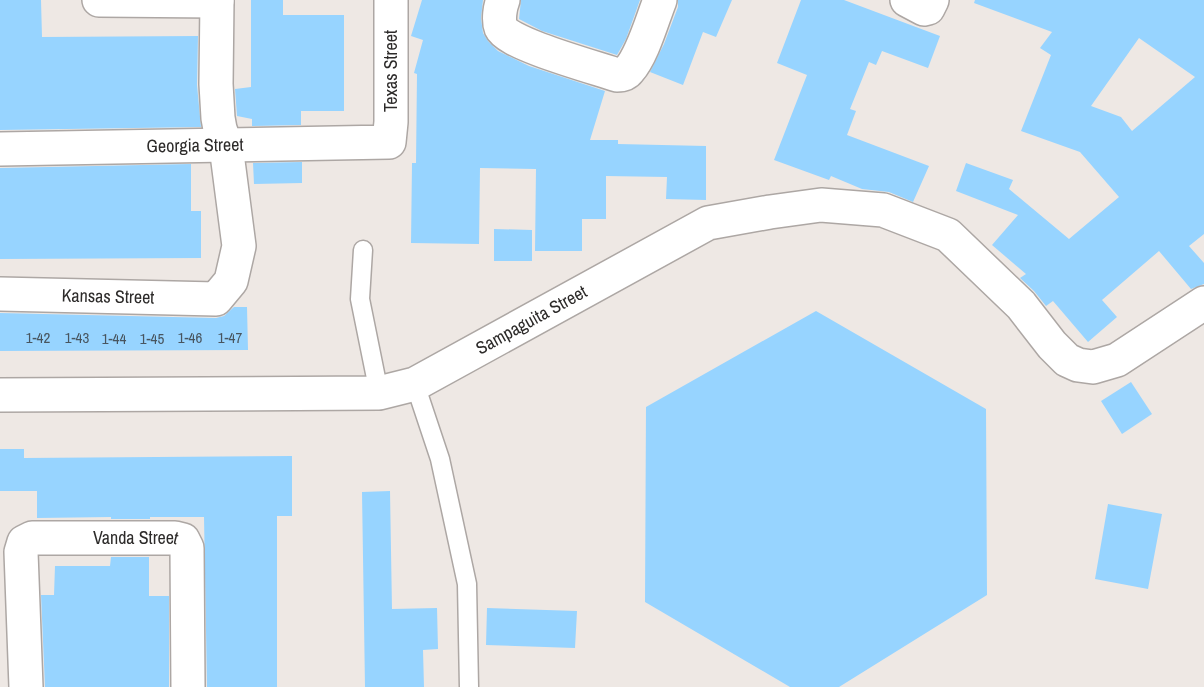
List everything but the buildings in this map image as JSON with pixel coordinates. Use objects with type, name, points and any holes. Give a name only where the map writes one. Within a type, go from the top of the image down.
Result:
[{"type":"street","points":[[99,0],[217,1],[216,84],[220,129],[226,146]]},
{"type":"street","name":"Texas Street","points":[[390,142],[391,0]]},
{"type":"street","points":[[503,0],[500,24],[504,33],[523,43],[617,75],[624,75],[637,59],[660,0]]},
{"type":"street","points":[[907,0],[924,9],[928,8],[933,0]]},
{"type":"street","name":"Georgia Street","points":[[0,149],[390,142]]},
{"type":"street","name":"Kansas Street","points":[[0,294],[216,299],[231,281],[239,246],[226,146]]},
{"type":"street","name":"Sampaguita Street","points":[[0,395],[379,393],[415,384],[708,223],[821,205],[883,210],[948,235],[1021,305],[1052,345],[1067,360],[1078,365],[1092,367],[1117,360],[1204,303]]},
{"type":"street","name":"Vanda Street","points":[[18,681],[21,552],[24,543],[32,538],[175,538],[183,540],[187,548],[188,687]]},
{"type":"lane","points":[[363,250],[360,299],[379,393]]},
{"type":"lane","points":[[415,384],[440,459],[467,584],[470,687]]}]
